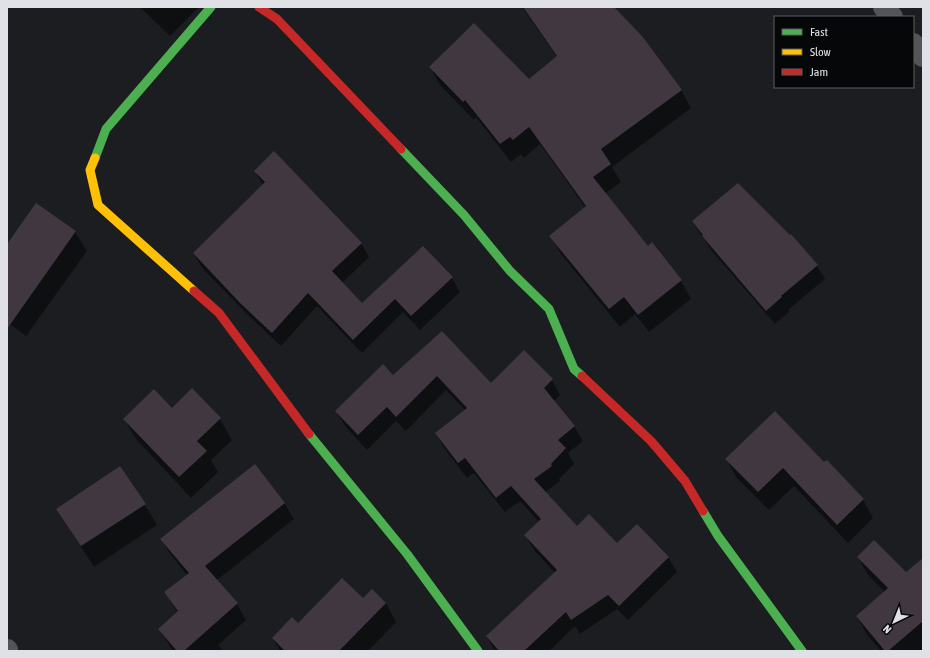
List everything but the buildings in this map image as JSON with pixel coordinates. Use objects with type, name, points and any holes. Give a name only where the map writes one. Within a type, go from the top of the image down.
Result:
[{"type":"street","points":[[211,7],[106,129],[90,170],[98,205],[219,312],[299,421],[407,554],[478,651]]},
{"type":"street","points":[[259,7],[277,19],[464,215],[510,271],[549,309],[574,368],[651,441],[685,481],[718,536],[802,651]]},
{"type":"street","points":[[884,7],[891,16]]},
{"type":"street","points":[[914,45],[923,56]]},
{"type":"traffic: fast","points":[[95,158],[106,129],[211,7]]},
{"type":"traffic: fast","points":[[401,149],[464,215],[510,271],[549,309],[574,369],[582,376]]},
{"type":"traffic: fast","points":[[309,434],[407,554],[478,651]]},
{"type":"traffic: fast","points":[[703,511],[718,536],[802,651]]},
{"type":"traffic: slow","points":[[95,158],[90,170],[98,205],[194,291]]},
{"type":"traffic: jam","points":[[259,7],[277,19],[401,149]]},
{"type":"traffic: jam","points":[[194,291],[219,313],[309,434]]},
{"type":"traffic: jam","points":[[582,376],[651,441],[685,481],[703,511]]}]
